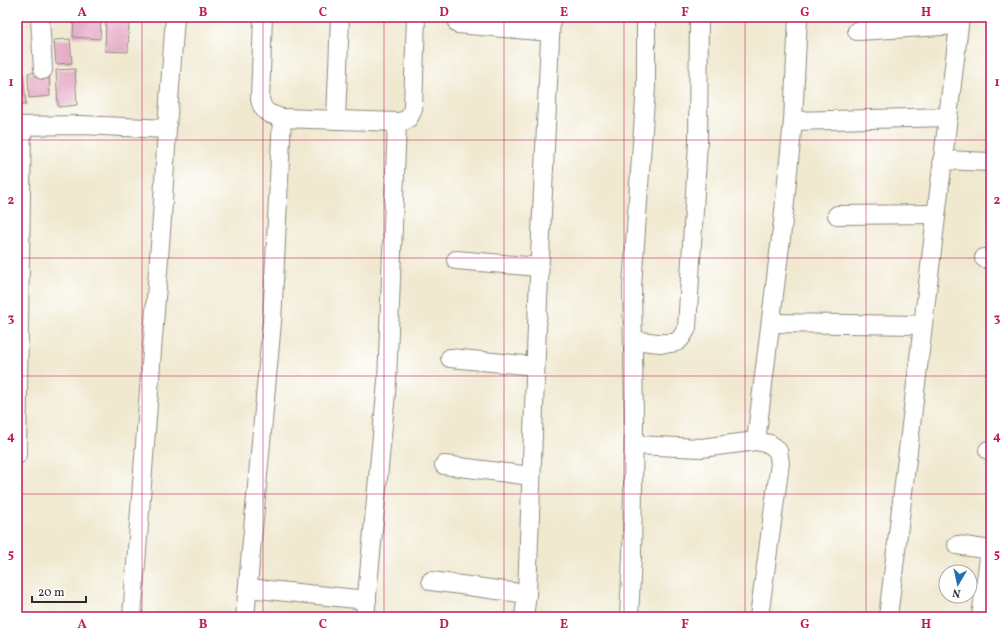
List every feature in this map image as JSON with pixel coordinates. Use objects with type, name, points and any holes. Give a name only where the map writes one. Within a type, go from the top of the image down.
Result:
[{"type":"street","points":[[40,17],[43,70]]},
{"type":"street","points":[[132,617],[162,218],[175,17]]},
{"type":"street","points":[[263,17],[260,99],[262,108],[270,114],[282,118],[398,122],[404,122],[411,115],[413,108],[416,17]]},
{"type":"street","points":[[336,120],[340,17]]},
{"type":"street","points":[[629,617],[632,556],[634,445],[632,287],[646,86],[646,17]]},
{"type":"street","points":[[633,340],[669,343],[677,342],[683,336],[687,328],[698,142],[699,17]]},
{"type":"street","points":[[756,441],[771,323],[793,121],[798,17]]},
{"type":"street","points":[[857,31],[960,21],[922,325],[888,617]]},
{"type":"street","points":[[458,24],[550,25],[524,617]]},
{"type":"street","points":[[793,121],[948,117]]},
{"type":"street","points":[[245,617],[272,322],[282,118]]},
{"type":"street","points":[[248,588],[366,608],[387,382],[398,122]]},
{"type":"street","points":[[17,454],[19,126],[81,125],[167,129]]},
{"type":"street","points":[[942,160],[991,162]]},
{"type":"street","points":[[837,215],[936,214]]},
{"type":"street","points":[[456,260],[539,267]]},
{"type":"street","points":[[771,323],[922,325]]},
{"type":"street","points":[[450,358],[535,366]]},
{"type":"street","points":[[634,445],[700,448],[756,441],[770,444],[778,451],[780,463],[758,617]]},
{"type":"street","points":[[444,465],[531,476]]},
{"type":"street","points":[[957,545],[991,550],[981,617]]},
{"type":"street","points":[[431,581],[526,594]]},
{"type":"building","points":[[74,17],[101,17],[100,39],[73,37]]},
{"type":"building","points":[[106,19],[129,20],[128,52],[105,51]]},
{"type":"building","points":[[70,39],[72,63],[56,64],[54,40]]},
{"type":"building","points":[[75,69],[77,105],[58,107],[56,70]]},
{"type":"building","points":[[23,71],[26,105],[17,105],[17,72]]},
{"type":"building","points":[[49,72],[50,96],[29,98],[28,73]]}]
